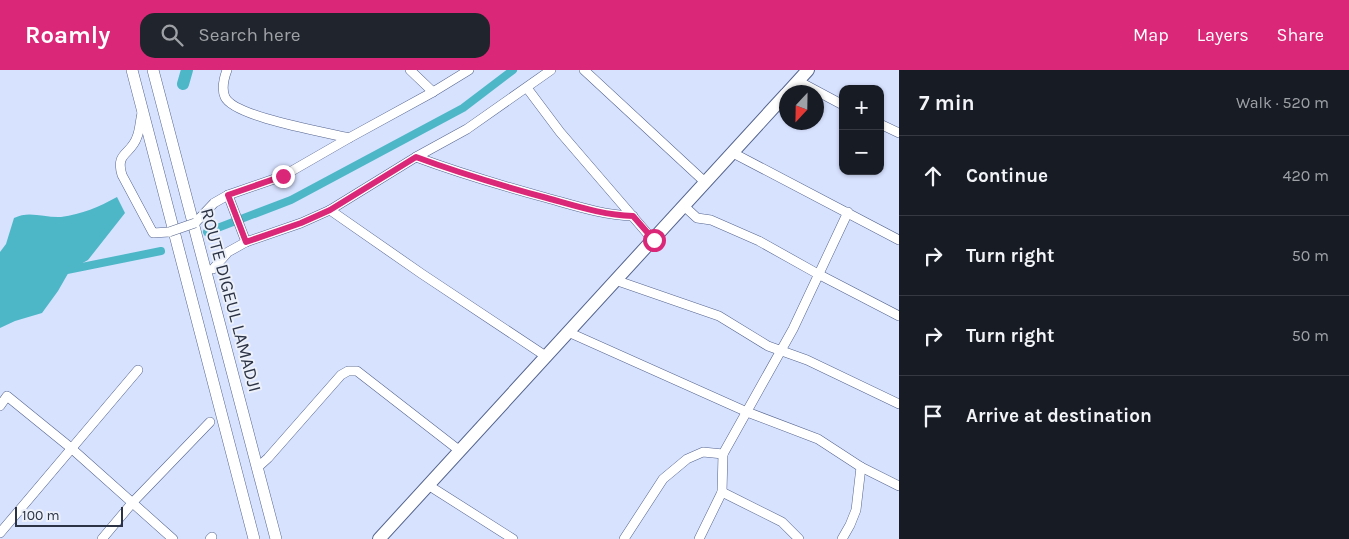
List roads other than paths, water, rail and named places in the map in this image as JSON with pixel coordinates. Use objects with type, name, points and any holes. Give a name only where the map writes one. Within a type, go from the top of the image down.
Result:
[{"type":"highway","points":[[794,85],[808,70]]},
{"type":"highway","points":[[379,539],[779,102]]},
{"type":"main road","points":[[132,70],[254,539]]},
{"type":"main road","name":"ROUTE DIGEUL LAMADJI","points":[[153,70],[276,539]]},
{"type":"street","points":[[227,70],[223,89],[226,98],[232,105],[263,118],[349,138]]},
{"type":"street","points":[[410,70],[433,92]]},
{"type":"street","points":[[142,111],[138,137],[121,158],[119,164],[122,175],[153,234],[169,232],[195,223],[214,203],[228,195],[283,176],[469,70]]},
{"type":"street","points":[[213,269],[228,252],[246,242],[301,223],[330,210],[416,157],[467,129],[551,70]]},
{"type":"street","points":[[584,70],[706,182]]},
{"type":"street","points":[[798,81],[839,103]]},
{"type":"street","points":[[527,88],[560,132],[654,240]]},
{"type":"street","points":[[884,126],[899,133]]},
{"type":"street","points":[[733,153],[899,240]]},
{"type":"street","points":[[416,157],[499,185],[604,213],[633,216]]},
{"type":"street","points":[[228,195],[246,242]]},
{"type":"street","points":[[684,206],[697,218],[711,220],[759,241],[899,316]]},
{"type":"street","points":[[330,210],[547,357]]},
{"type":"street","points":[[699,539],[722,492],[724,454],[799,316],[848,212]]},
{"type":"street","points":[[615,280],[719,316],[768,346],[780,349],[848,379],[899,404]]},
{"type":"street","points":[[568,332],[747,412],[818,439],[861,467],[899,486]]},
{"type":"street","points":[[0,533],[138,370]]},
{"type":"street","points":[[257,468],[341,375],[348,370],[357,371],[460,451]]},
{"type":"street","points":[[0,406],[7,396],[71,448],[173,539]]},
{"type":"street","points":[[102,539],[133,502],[210,422]]},
{"type":"street","points":[[624,539],[662,479],[687,459],[703,452],[724,454]]},
{"type":"street","points":[[842,539],[856,510],[861,467]]},
{"type":"street","points":[[428,485],[513,539]]},
{"type":"street","points":[[722,492],[782,522],[799,539]]},
{"type":"waterway","points":[[183,84],[187,70]]},
{"type":"waterway","points":[[207,232],[291,200],[463,108],[513,70]]},
{"type":"waterway","points":[[62,271],[161,251]]}]
